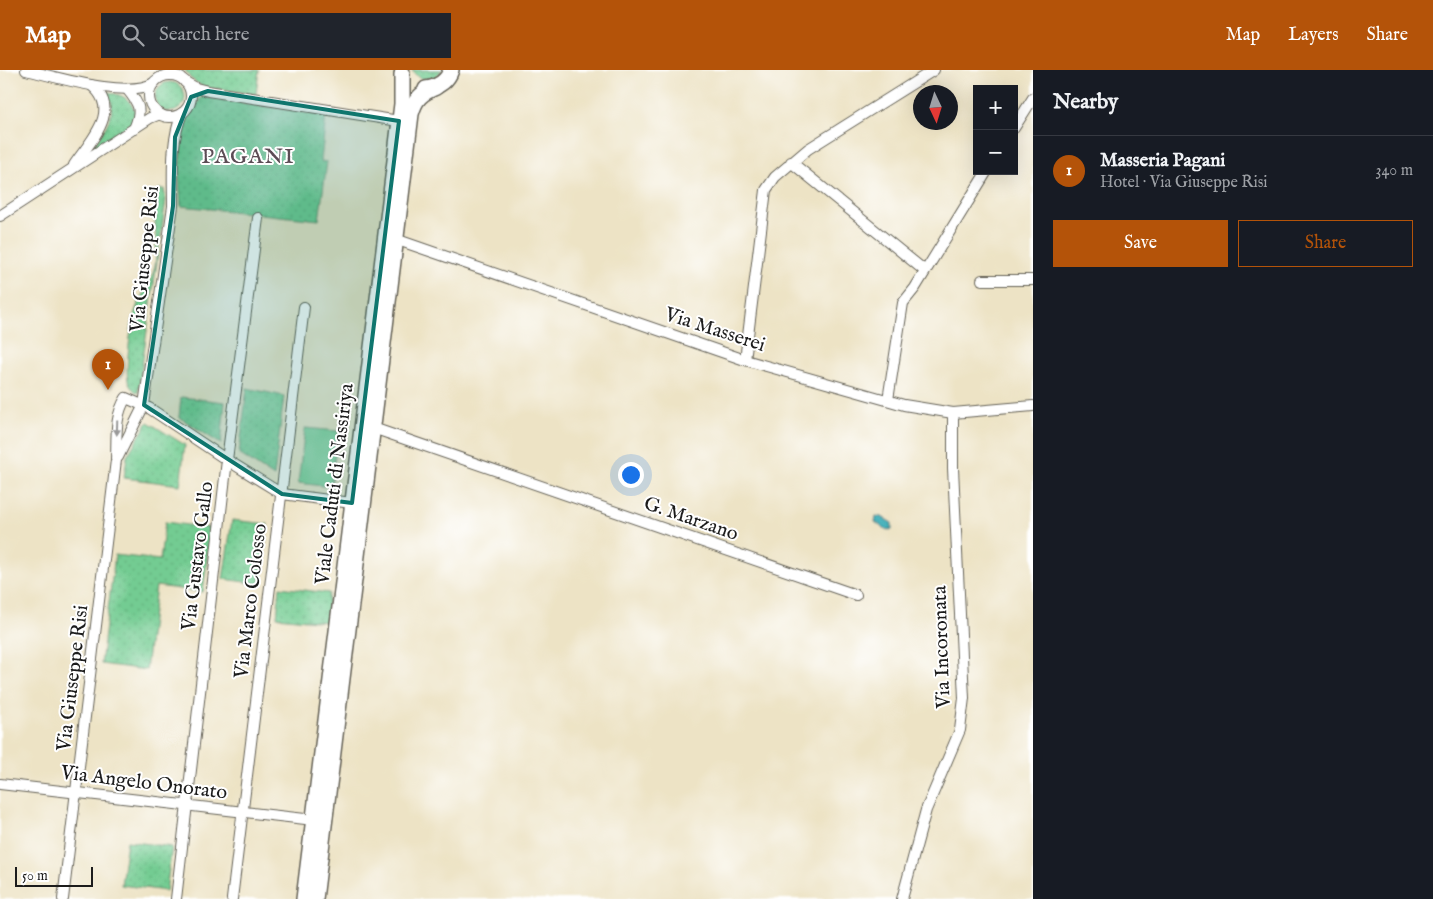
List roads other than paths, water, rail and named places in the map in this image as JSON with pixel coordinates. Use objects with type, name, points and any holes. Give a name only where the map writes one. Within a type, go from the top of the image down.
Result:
[{"type":"main road","name":"Viale Caduti di Nassiriya","points":[[315,899],[411,114],[416,99],[444,82],[452,71]]},
{"type":"main road","name":"Viale Caduti di Nassiriya","points":[[304,899],[400,121],[402,72]]},
{"type":"main road","points":[[402,72],[406,80],[416,87],[429,89],[436,87]]},
{"type":"street","points":[[26,70],[91,85],[127,89],[146,88],[159,77],[182,77],[196,88],[208,92],[400,121]]},
{"type":"street","points":[[745,360],[766,190],[775,177],[808,149],[934,70]]},
{"type":"street","points":[[134,130],[145,117],[151,88],[159,77]]},
{"type":"street","points":[[0,216],[150,118],[162,115],[177,116],[182,113],[190,103],[191,97],[182,77]]},
{"type":"street","points":[[72,168],[102,124],[106,113],[102,98],[91,85]]},
{"type":"street","points":[[127,89],[139,108],[140,115],[134,130]]},
{"type":"street","points":[[191,97],[208,92]]},
{"type":"street","points":[[1018,122],[1033,98]]},
{"type":"street","points":[[150,100],[151,106],[162,115]]},
{"type":"street","name":"Via Giuseppe Risi","points":[[116,460],[144,405],[173,204],[171,177],[174,144],[176,130],[182,113]]},
{"type":"street","name":"Via Giuseppe Risi","points":[[162,115],[171,131],[174,144]]},
{"type":"street","points":[[791,162],[925,271]]},
{"type":"street","points":[[888,400],[904,303],[916,288],[985,175]]},
{"type":"street","name":"Via Gustavo Gallo","points":[[176,899],[227,460],[258,218]]},
{"type":"street","name":"Via Masserei","points":[[395,239],[745,360],[904,405],[953,414],[1033,406]]},
{"type":"street","points":[[982,280],[1033,280]]},
{"type":"street","name":"Via Marco Colosso","points":[[232,899],[304,307]]},
{"type":"street","name":"Via Giuseppe Risi","points":[[63,899],[116,460],[118,417],[121,405],[126,398],[144,405]]},
{"type":"street","points":[[144,405],[282,494],[352,504]]},
{"type":"street","name":"Via Incoronata","points":[[902,899],[926,810],[960,730],[964,698],[953,468],[953,414]]},
{"type":"street","name":"G. Marzano","points":[[372,428],[856,595]]},
{"type":"street","name":"Via Angelo Onorato","points":[[0,784],[314,820]]},
{"type":"water","points":[[876,516],[892,523],[892,529],[887,531],[875,522]]},
{"type":"place","name":"Masseria Pagani","points":[[108,390]]},
{"type":"district","name":"PAGANI","points":[[248,157]]}]
